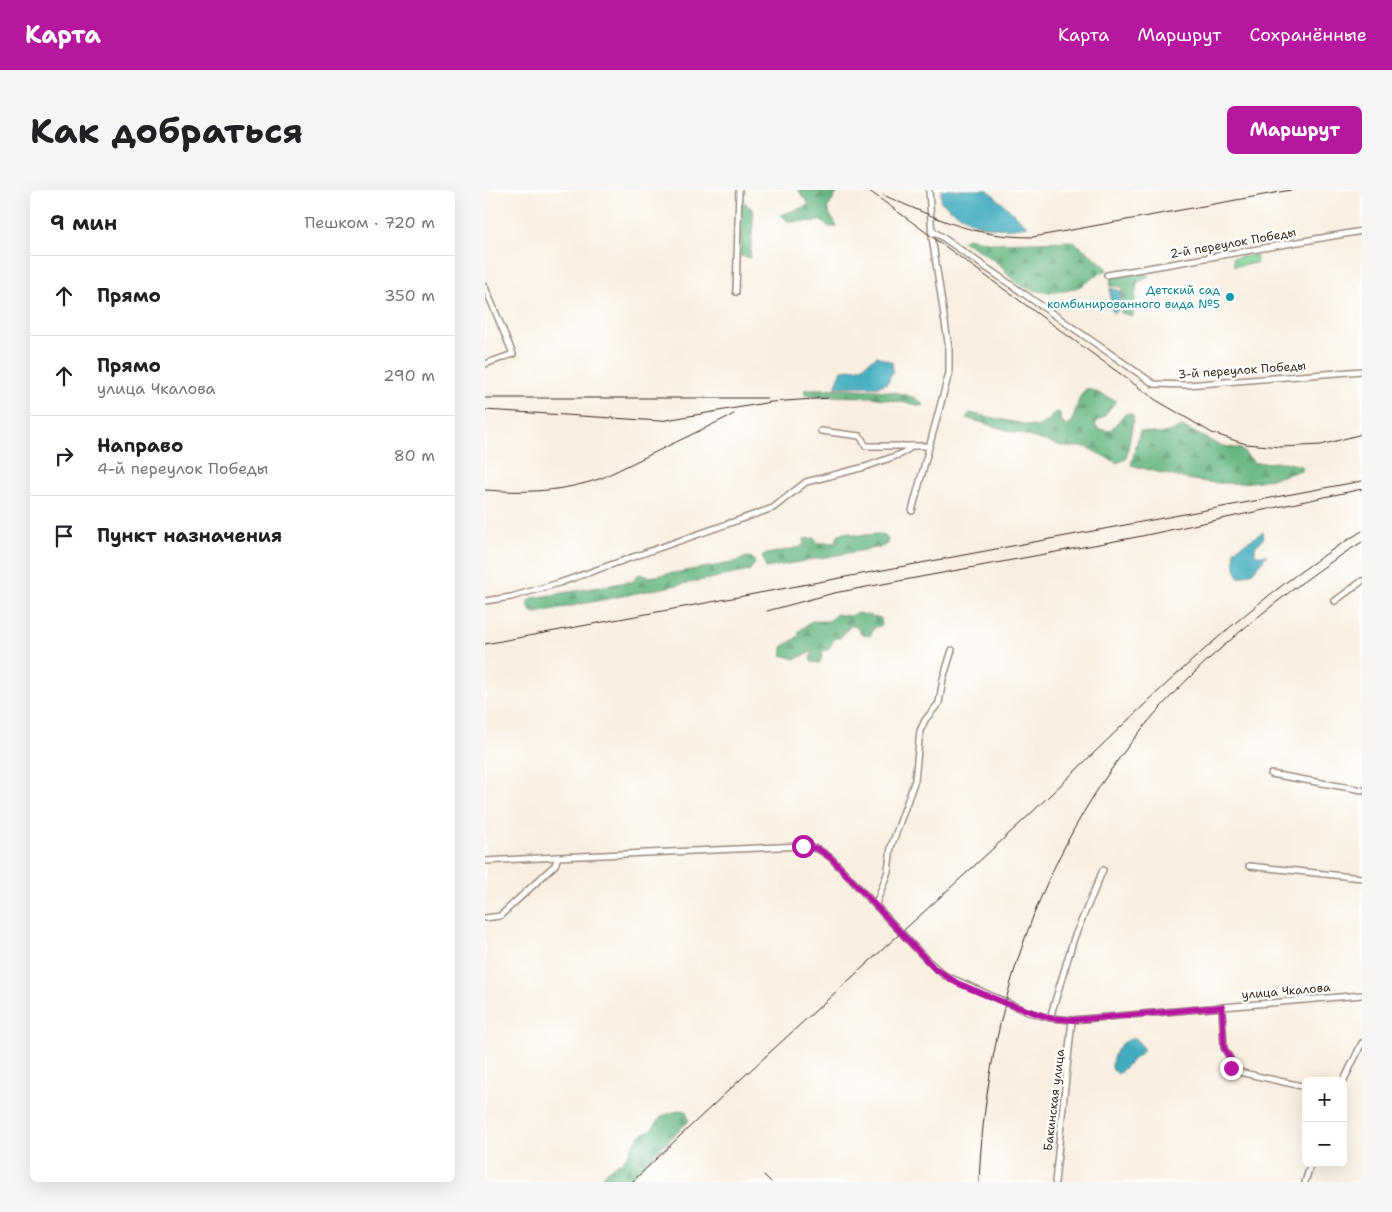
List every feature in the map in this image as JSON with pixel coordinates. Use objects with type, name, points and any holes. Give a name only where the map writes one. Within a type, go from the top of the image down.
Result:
[{"type":"street","points":[[736,292],[739,190]]},
{"type":"street","points":[[912,510],[927,446],[949,373],[949,349],[932,230],[929,190]]},
{"type":"street","name":"3-й переулок Победы","points":[[932,230],[1154,384],[1187,385],[1362,371]]},
{"type":"street","name":"2-й переулок Победы","points":[[1107,275],[1362,231]]},
{"type":"street","points":[[485,287],[513,354],[485,364]]},
{"type":"street","points":[[821,432],[860,436],[866,446],[927,446]]},
{"type":"street","points":[[485,601],[511,597],[559,583],[773,508],[806,482],[865,467],[901,454],[913,446]]},
{"type":"street","points":[[1335,600],[1362,582]]},
{"type":"street","points":[[876,904],[888,871],[891,847],[915,780],[920,731],[925,720],[939,703],[943,679],[952,650]]},
{"type":"street","points":[[1271,774],[1362,790]]},
{"type":"street","name":"улица Чкалова","points":[[485,861],[811,847],[831,858],[939,972],[957,983],[1005,1003],[1050,1018],[1073,1020],[1362,995]]},
{"type":"street","points":[[485,918],[500,916],[555,865],[557,857]]},
{"type":"street","points":[[1249,866],[1362,878]]},
{"type":"street","points":[[1050,1018],[1075,938],[1103,870]]},
{"type":"street","points":[[1222,1007],[1224,1048],[1231,1060],[1231,1068],[1239,1072],[1302,1086]]},
{"type":"street","name":"Бакинская улица","points":[[1055,1182],[1073,1020]]},
{"type":"street","points":[[1345,1077],[1362,1043]]},
{"type":"street","points":[[1305,1182],[1310,1167]]},
{"type":"green space","points":[[798,190],[839,190],[827,209],[837,227],[829,227],[821,221],[789,222],[781,215],[809,205]]},
{"type":"green space","points":[[742,200],[754,211],[750,258],[740,256]]},
{"type":"green space","points":[[967,238],[994,243],[1073,241],[1104,265],[1107,270],[1070,290],[1041,292],[1027,288],[1014,281],[996,262],[962,241]]},
{"type":"green space","points":[[1256,255],[1257,263],[1234,266],[1233,258]]},
{"type":"green space","points":[[1143,273],[1149,276],[1137,284],[1133,316],[1121,313],[1122,287],[1110,286],[1111,277]]},
{"type":"green space","points":[[1087,388],[1116,401],[1103,418],[1098,420],[1095,425],[1099,429],[1110,431],[1124,414],[1130,413],[1134,417],[1126,459],[1117,463],[1086,447],[1065,447],[966,418],[970,413],[1037,427],[1048,421],[1055,412],[1060,413],[1060,419],[1067,427],[1071,423],[1080,396]]},
{"type":"green space","points":[[804,390],[888,391],[917,399],[924,406],[871,397],[808,396],[805,395]]},
{"type":"green space","points":[[1184,427],[1219,445],[1241,449],[1255,463],[1284,462],[1301,466],[1302,470],[1256,481],[1216,483],[1176,477],[1131,465],[1140,431],[1160,434]]},
{"type":"green space","points":[[849,532],[858,535],[881,534],[885,535],[888,540],[886,545],[881,547],[766,568],[762,555],[800,547],[804,544],[804,539],[815,538],[818,543],[835,543],[839,534]]},
{"type":"green space","points":[[747,557],[752,558],[755,563],[749,571],[536,613],[531,612],[527,602],[532,598],[634,581],[636,576],[640,574],[649,577],[732,563]]},
{"type":"green space","points":[[857,613],[881,618],[882,625],[874,628],[870,636],[862,635],[855,626],[850,626],[840,638],[835,638],[828,650],[823,651],[820,663],[811,662],[810,657],[814,651],[795,659],[782,655],[782,647],[799,636],[799,631],[812,621],[829,621],[836,614],[850,616]]},
{"type":"green space","points":[[680,1110],[686,1111],[689,1121],[626,1182],[598,1182],[609,1169],[624,1160],[639,1136],[651,1130],[662,1116]]},
{"type":"water","points":[[941,190],[988,190],[1027,226],[991,228],[972,222],[941,202]]},
{"type":"water","points":[[1110,288],[1121,291],[1118,310],[1114,313],[1110,307]]},
{"type":"water","points":[[877,356],[892,362],[893,371],[887,383],[879,386],[835,387],[842,370],[860,368]]},
{"type":"water","points":[[1263,532],[1264,538],[1255,547],[1255,555],[1267,555],[1253,572],[1239,578],[1235,568],[1234,550]]},
{"type":"water","points":[[1136,1038],[1144,1050],[1118,1074],[1112,1069],[1115,1053],[1125,1042]]},
{"type":"railway","points":[[868,190],[1156,400],[1212,433],[1246,444],[1281,447],[1321,445],[1362,434]]},
{"type":"railway","points":[[883,195],[955,225],[991,234],[1033,237],[1291,190]]},
{"type":"railway","points":[[485,398],[767,398]]},
{"type":"railway","points":[[485,410],[660,421],[771,402],[828,398]]},
{"type":"railway","points":[[485,490],[544,490],[587,483],[602,478],[734,414]]},
{"type":"railway","points":[[485,644],[1362,481]]},
{"type":"railway","points":[[767,611],[834,593],[1137,537],[1362,489]]},
{"type":"railway","points":[[632,1182],[729,1090],[1026,818],[1187,665],[1272,593],[1362,531]]},
{"type":"railway","points":[[979,1182],[984,1118],[994,1054],[1008,991],[1028,929],[1053,870],[1083,813],[1119,759],[1160,708],[1192,675],[1236,635],[1276,603],[1318,571],[1362,542]]},
{"type":"railway","points":[[764,1175],[771,1182]]},
{"type":"place","name":"Детский сад комбинированного вида №5","points":[[1230,297]]},
{"type":"route","points":[[803,846],[818,849],[831,858],[934,968],[957,983],[1028,1012],[1061,1020],[1222,1007],[1224,1048],[1231,1060],[1231,1068]]}]
